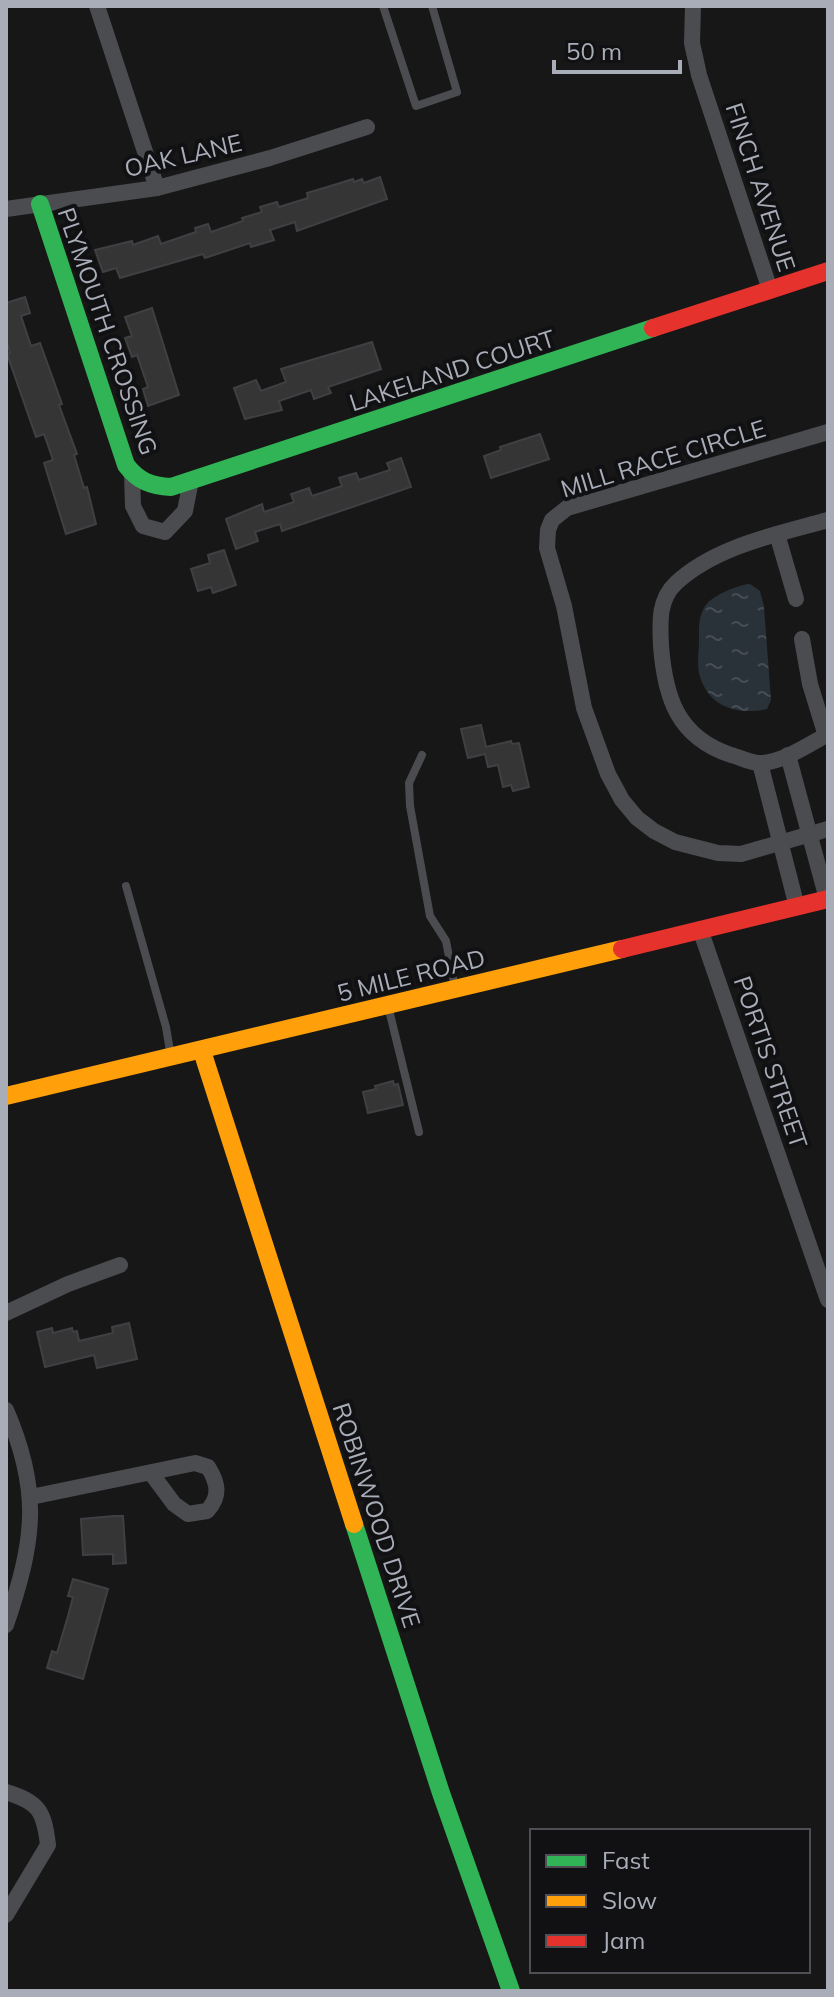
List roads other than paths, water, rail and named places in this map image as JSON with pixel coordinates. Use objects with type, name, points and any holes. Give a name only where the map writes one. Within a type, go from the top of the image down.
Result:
[{"type":"street","points":[[97,6],[157,188]]},
{"type":"street","name":"FINCH AVENUE","points":[[693,6],[692,43],[699,75],[770,290]]},
{"type":"street","name":"OAK LANE","points":[[6,209],[157,188],[270,158],[367,127]]},
{"type":"street","name":"PLYMOUTH CROSSING","points":[[40,204],[126,465],[132,473],[158,487],[171,487],[191,480]]},
{"type":"street","name":"LAKELAND COURT","points":[[191,480],[828,271]]},
{"type":"street","name":"MILL RACE CIRCLE","points":[[828,432],[567,508],[552,520],[546,539],[564,606],[584,708],[608,774],[622,800],[637,818],[675,842],[694,848],[741,854],[781,840],[828,829]]},
{"type":"street","name":"PLYMOUTH CROSSING","points":[[132,473],[133,506],[143,526],[165,532],[185,511],[191,480]]},
{"type":"street","points":[[802,639],[810,684],[827,735],[788,755],[760,763],[727,753],[702,740],[688,729],[675,711],[663,676],[660,615],[675,584],[693,570],[728,552],[828,520]]},
{"type":"street","points":[[777,534],[796,599]]},
{"type":"street","points":[[788,755],[827,899]]},
{"type":"street","points":[[760,763],[797,907]]},
{"type":"street","name":"5 MILE ROAD","points":[[6,1096],[827,899]]},
{"type":"street","name":"PORTIS STREET","points":[[700,929],[828,1300]]},
{"type":"street","name":"ROBINWOOD DRIVE","points":[[202,1051],[441,1793],[511,1991]]},
{"type":"street","points":[[6,1313],[68,1284],[120,1265]]},
{"type":"street","points":[[6,1410],[24,1455],[31,1497],[29,1549],[7,1621]]},
{"type":"street","points":[[31,1497],[151,1473]]},
{"type":"street","points":[[6,1792],[29,1799],[41,1813],[48,1845],[6,1915]]},
{"type":"lane","points":[[383,6],[416,106],[457,92],[432,6]]},
{"type":"lane","points":[[422,755],[409,783],[410,806],[430,916],[446,941],[455,989]]},
{"type":"lane","points":[[126,886],[166,1027],[171,1058]]},
{"type":"lane","points":[[388,1006],[419,1132]]},
{"type":"water","points":[[750,584],[760,591],[764,607],[771,700],[767,709],[744,711],[716,701],[703,684],[698,665],[699,627],[709,601],[726,591]]}]
